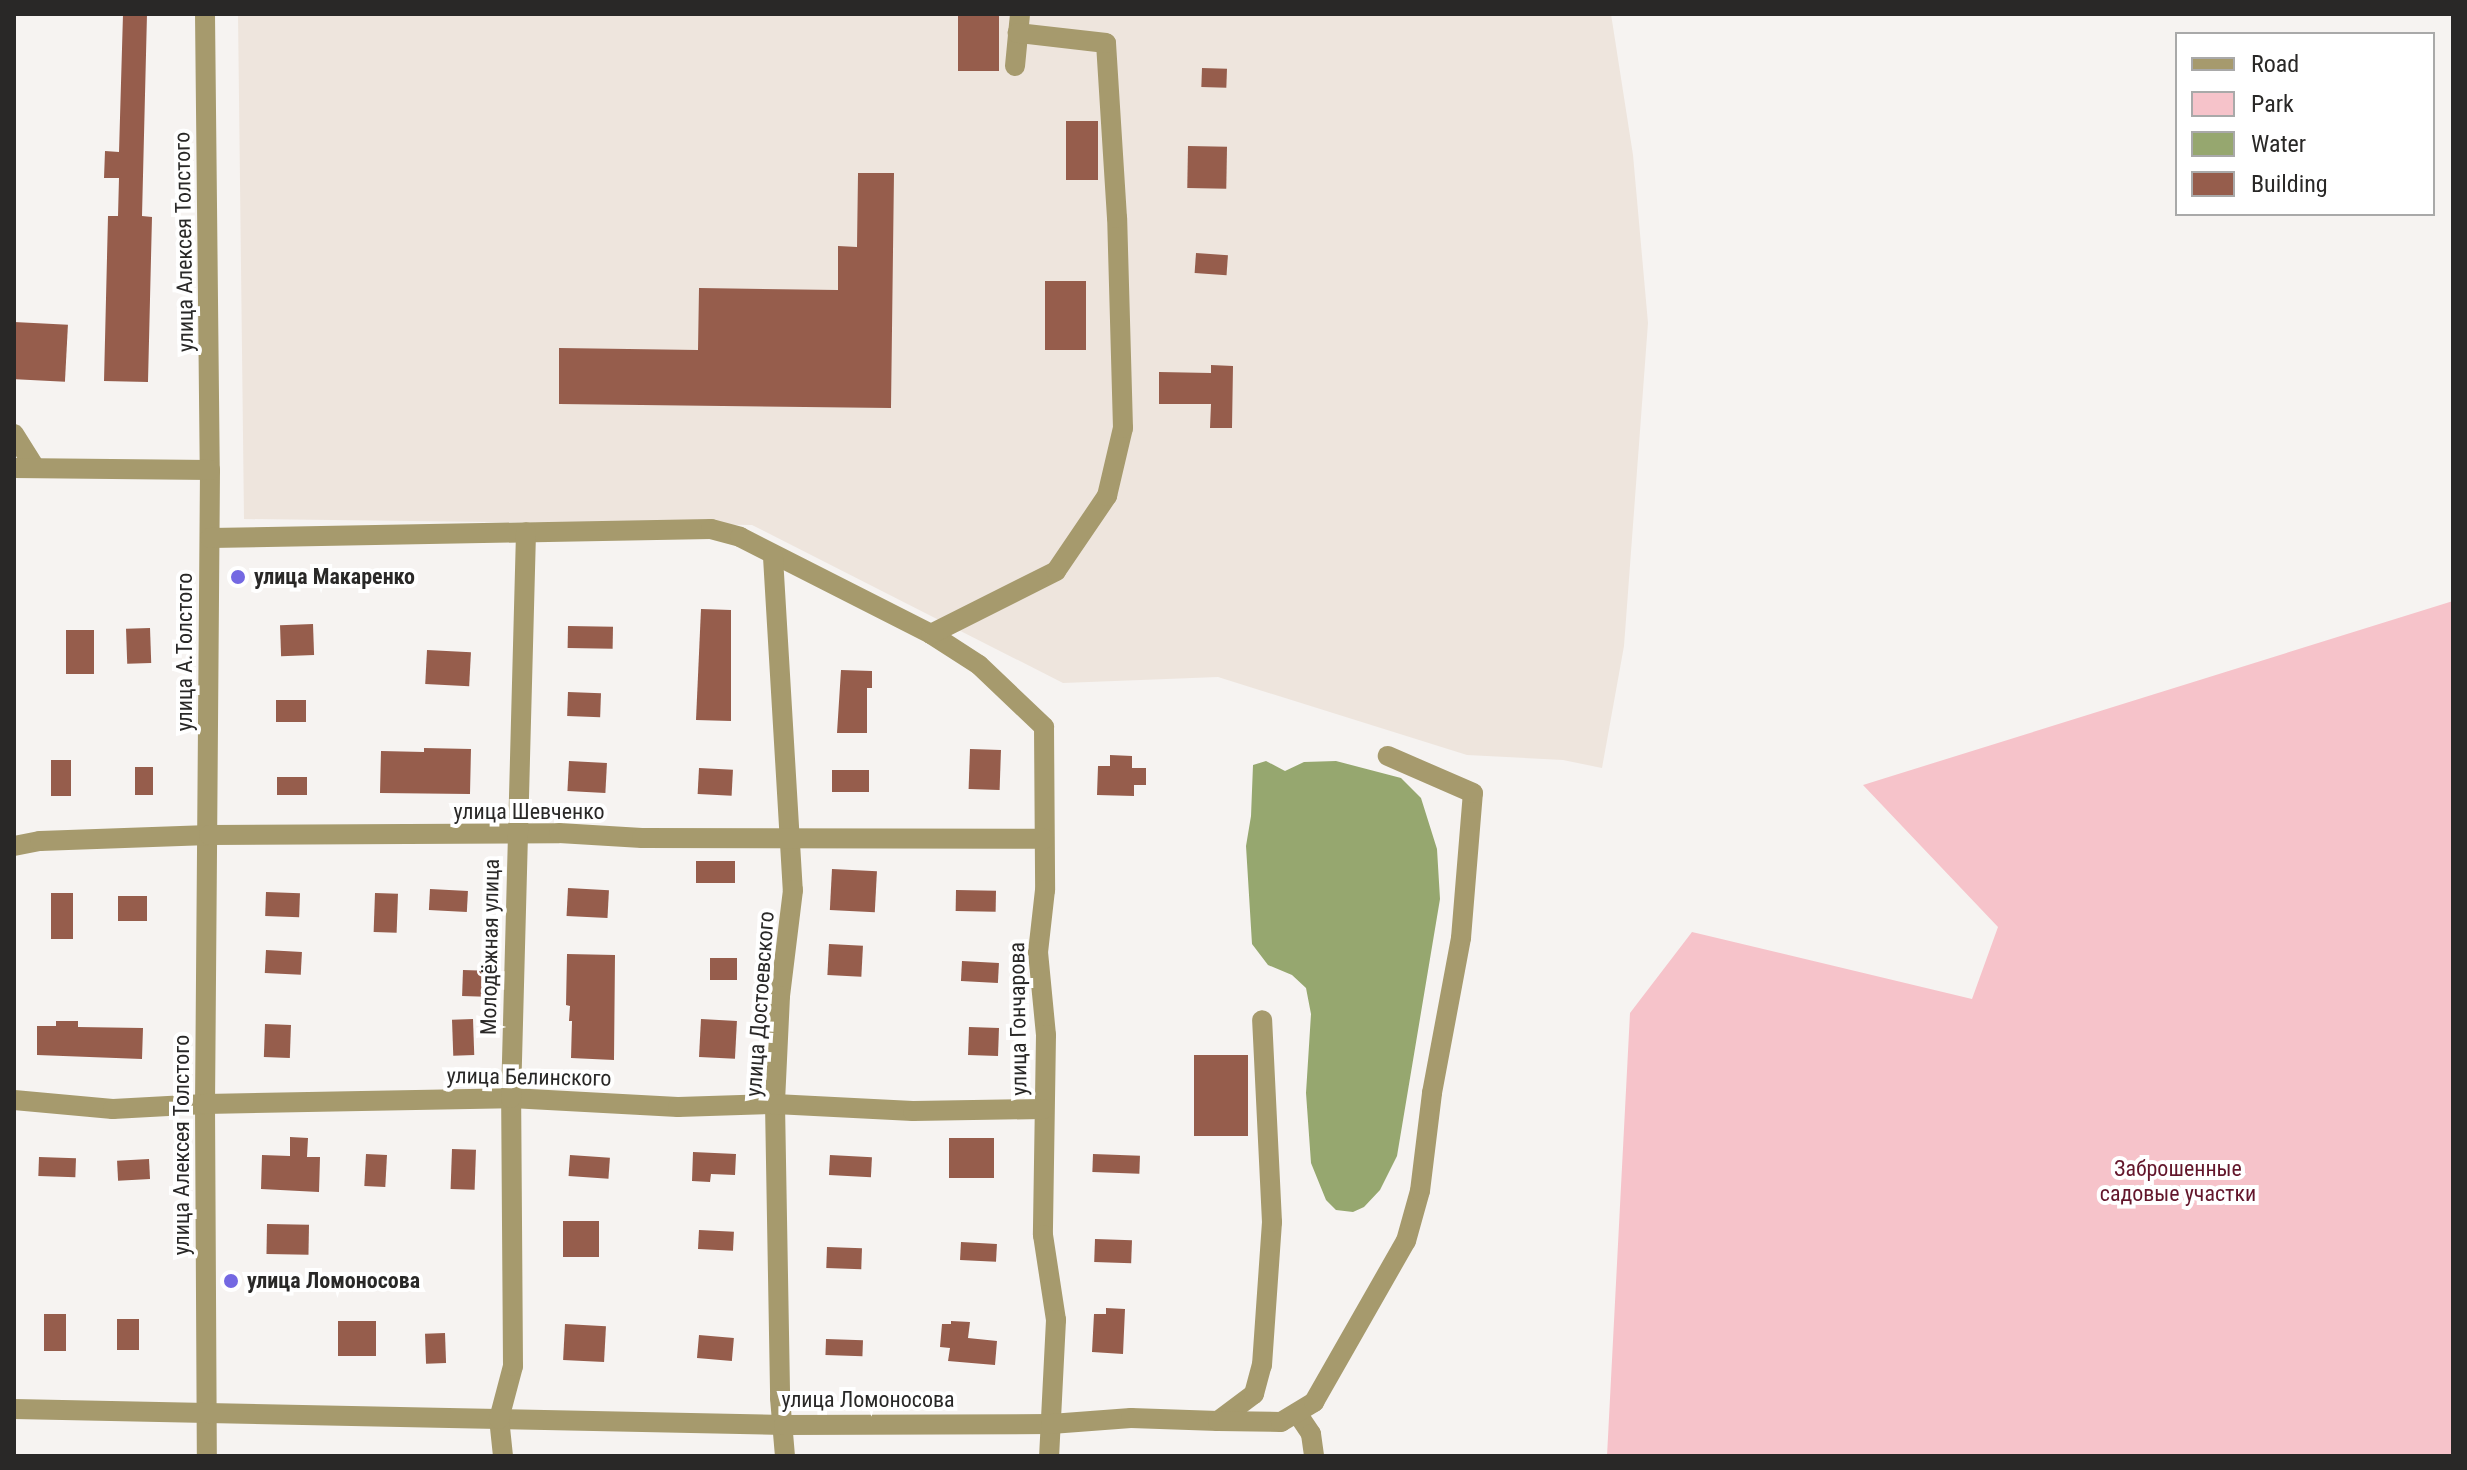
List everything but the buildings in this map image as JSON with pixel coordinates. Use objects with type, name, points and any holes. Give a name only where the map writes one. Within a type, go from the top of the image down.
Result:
[{"type":"street","name":"улица Алексея Толстого","points":[[205,14],[210,470]]},
{"type":"street","points":[[210,538],[711,529],[740,537],[773,557],[931,634],[1056,571],[1107,496],[1123,428],[1117,218],[1106,43],[1019,23],[1015,66]]},
{"type":"street","points":[[14,434],[35,468]]},
{"type":"street","points":[[14,468],[210,470]]},
{"type":"street","name":"улица А.Толстого","points":[[209,835],[210,470]]},
{"type":"street","name":"Молодёжная улица","points":[[503,1456],[499,1419],[513,1366],[511,1098],[526,532]]},
{"type":"street","name":"улица Достоевского","points":[[773,557],[793,890],[780,996],[775,1104],[780,1398],[785,1456]]},
{"type":"street","name":"улица Гончарова","points":[[931,634],[979,665],[1044,727],[1045,890],[1038,952],[1046,1035],[1043,1235],[1056,1320],[1049,1456]]},
{"type":"street","points":[[1314,1456],[1311,1434],[1297,1413],[1314,1402],[1406,1241],[1420,1191],[1432,1093],[1461,938],[1473,793],[1388,756]]},
{"type":"street","name":"улица Шевченко","points":[[14,846],[40,841],[209,835],[516,836],[559,833],[642,838],[1044,839]]},
{"type":"street","name":"улица Алексея Толстого","points":[[207,1456],[205,1104],[209,835]]},
{"type":"street","points":[[1218,1421],[1254,1394],[1262,1365],[1272,1222],[1262,1020]]},
{"type":"street","name":"улица Белинского","points":[[14,1100],[113,1109],[205,1104],[511,1098],[678,1107],[775,1104],[913,1111],[1043,1109]]},
{"type":"street","name":"улица Ломоносова","points":[[14,1409],[784,1425],[1051,1424],[1131,1418],[1281,1422],[1297,1413]]},
{"type":"shaded area","points":[[238,14],[1611,14],[1633,155],[1648,323],[1624,646],[1602,768],[1563,760],[1467,755],[1218,677],[1063,683],[752,525],[244,519]]},
{"type":"green space","name":"Заброшенные садовые участки","points":[[2453,601],[2453,1456],[1607,1456],[1630,1013],[1692,932],[1972,999],[1998,927],[1863,785]]},
{"type":"water","points":[[1266,761],[1285,771],[1304,762],[1336,761],[1401,778],[1421,798],[1437,849],[1440,899],[1397,1156],[1380,1190],[1364,1207],[1353,1212],[1336,1210],[1326,1200],[1311,1163],[1306,1093],[1311,1014],[1306,988],[1292,975],[1268,965],[1252,944],[1246,846],[1253,765]]},
{"type":"place","name":"улица Макаренко","points":[[238,577]]},
{"type":"place","name":"улица Ломоносова","points":[[231,1281]]}]
